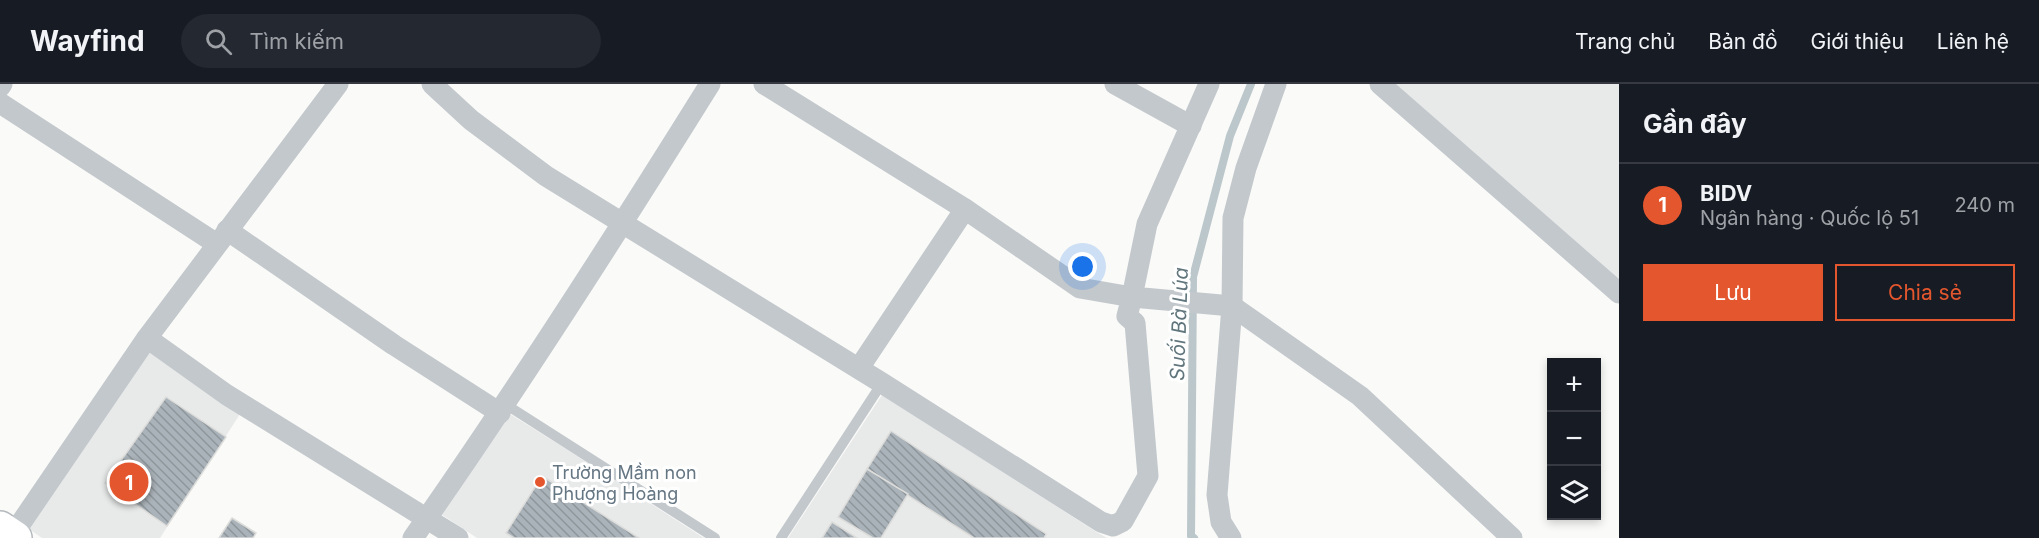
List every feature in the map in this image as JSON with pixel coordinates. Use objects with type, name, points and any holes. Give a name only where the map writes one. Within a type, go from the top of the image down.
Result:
[{"type":"street","points":[[9,534],[147,338],[338,84]]},
{"type":"street","points":[[432,84],[471,120],[546,176],[622,225],[859,368],[1063,499],[1101,522],[1113,526],[1123,521],[1148,476],[1135,323],[1127,316],[1147,224],[1209,84]]},
{"type":"street","points":[[413,538],[502,408],[622,225],[710,84]]},
{"type":"street","points":[[764,84],[965,208],[1080,288],[1132,297],[1232,306],[1360,396],[1512,538]]},
{"type":"street","points":[[1115,84],[1191,126]]},
{"type":"street","points":[[1231,538],[1221,522],[1217,495],[1232,306],[1233,218],[1246,168],[1276,84]]},
{"type":"street","points":[[1380,84],[1619,292]]},
{"type":"street","points":[[0,104],[502,408]]},
{"type":"street","points":[[859,368],[965,208]]},
{"type":"street","points":[[147,338],[227,395],[458,538]]},
{"type":"lane","points":[[781,538],[882,383]]},
{"type":"lane","points":[[502,408],[715,538]]},
{"type":"shaded area","points":[[1395,84],[1619,84],[1619,280]]},
{"type":"shaded area","points":[[149,352],[240,414],[160,538],[42,538],[29,529]]},
{"type":"shaded area","points":[[882,395],[1095,531],[1107,538],[788,538]]},
{"type":"shaded area","name":"Trường Mầm non Phượng Hoàng","points":[[510,414],[704,538],[477,538],[441,514]]},
{"type":"building","points":[[166,397],[226,437],[167,526],[105,483]]},
{"type":"building","points":[[891,431],[1046,534],[1044,538],[974,538],[867,469]]},
{"type":"building","points":[[867,469],[908,494],[881,538],[873,538],[838,517]]},
{"type":"building","points":[[542,476],[639,538],[514,538],[506,533]]},
{"type":"building","points":[[232,518],[256,533],[253,538],[219,538]]},
{"type":"building","points":[[832,522],[857,538],[822,538]]},
{"type":"waterway","name":"Suối Bà Lúa","points":[[1194,538],[1191,536],[1193,277],[1230,136],[1251,84]]},
{"type":"place","name":"BIDV","points":[[129,482]]},
{"type":"place","name":"Trường Mầm non Phượng Hoàng","points":[[540,482]]}]
